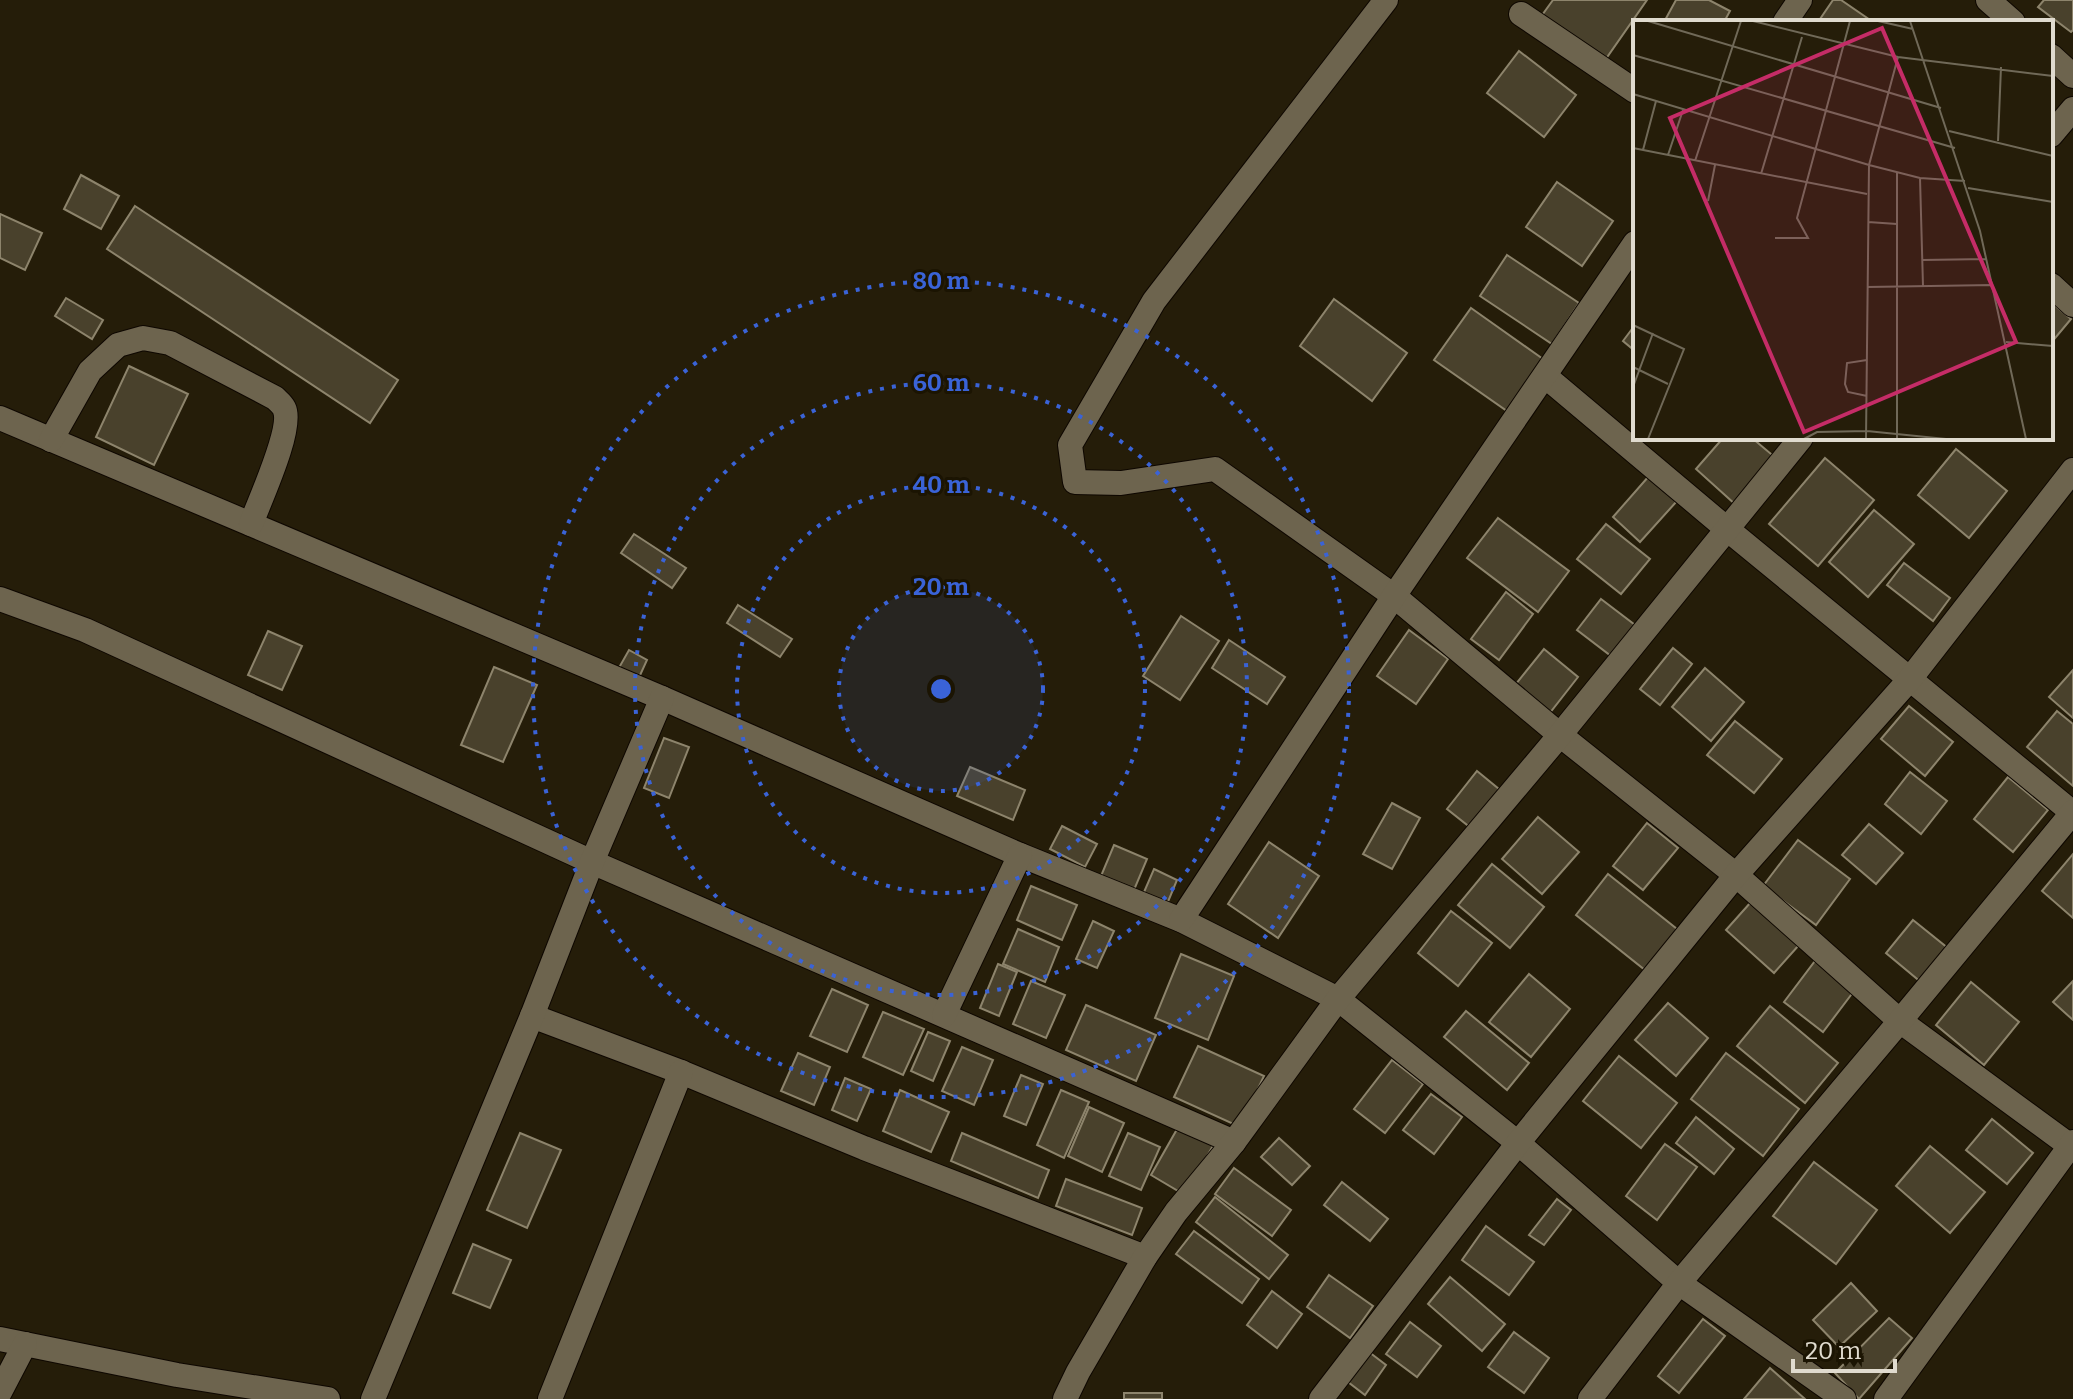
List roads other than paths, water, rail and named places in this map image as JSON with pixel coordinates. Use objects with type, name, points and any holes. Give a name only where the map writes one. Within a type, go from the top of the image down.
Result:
[{"type":"street","points":[[1386,0],[1154,301],[1070,445],[1075,482],[1121,483],[1215,469],[1394,596],[1560,735],[1736,875],[1900,1021],[2072,1145],[1886,1399]]},
{"type":"street","points":[[1786,20],[1800,0]]},
{"type":"street","points":[[1988,0],[2011,20]]},
{"type":"street","points":[[1521,14],[1633,90]]},
{"type":"street","points":[[2053,58],[2073,76]]},
{"type":"street","points":[[2053,133],[2073,109]]},
{"type":"street","points":[[1181,920],[1394,596],[1633,246]]},
{"type":"street","points":[[2053,287],[2073,305]]},
{"type":"street","points":[[51,440],[90,371],[118,345],[143,338],[170,343],[275,398],[284,408],[284,436],[251,524]]},
{"type":"street","points":[[1545,376],[2073,812],[1679,1283],[1590,1399]]},
{"type":"street","points":[[0,418],[662,698],[1020,855],[1181,920],[1338,999],[1518,1143],[1679,1283],[1844,1399]]},
{"type":"street","points":[[1065,1399],[1145,1257],[1338,999],[1560,735],[1799,440]]},
{"type":"street","points":[[1321,1399],[1518,1143],[1736,875],[1910,679],[2073,470]]},
{"type":"street","points":[[0,599],[85,630],[592,862],[1234,1142]]},
{"type":"street","points":[[373,1399],[662,698]]},
{"type":"street","points":[[944,1015],[1020,855]]},
{"type":"street","points":[[532,1016],[681,1072],[864,1148],[1145,1257]]},
{"type":"street","points":[[550,1399],[681,1072]]},
{"type":"street","points":[[0,1339],[177,1375],[328,1399]]},
{"type":"street","points":[[0,1392],[25,1344]]}]
